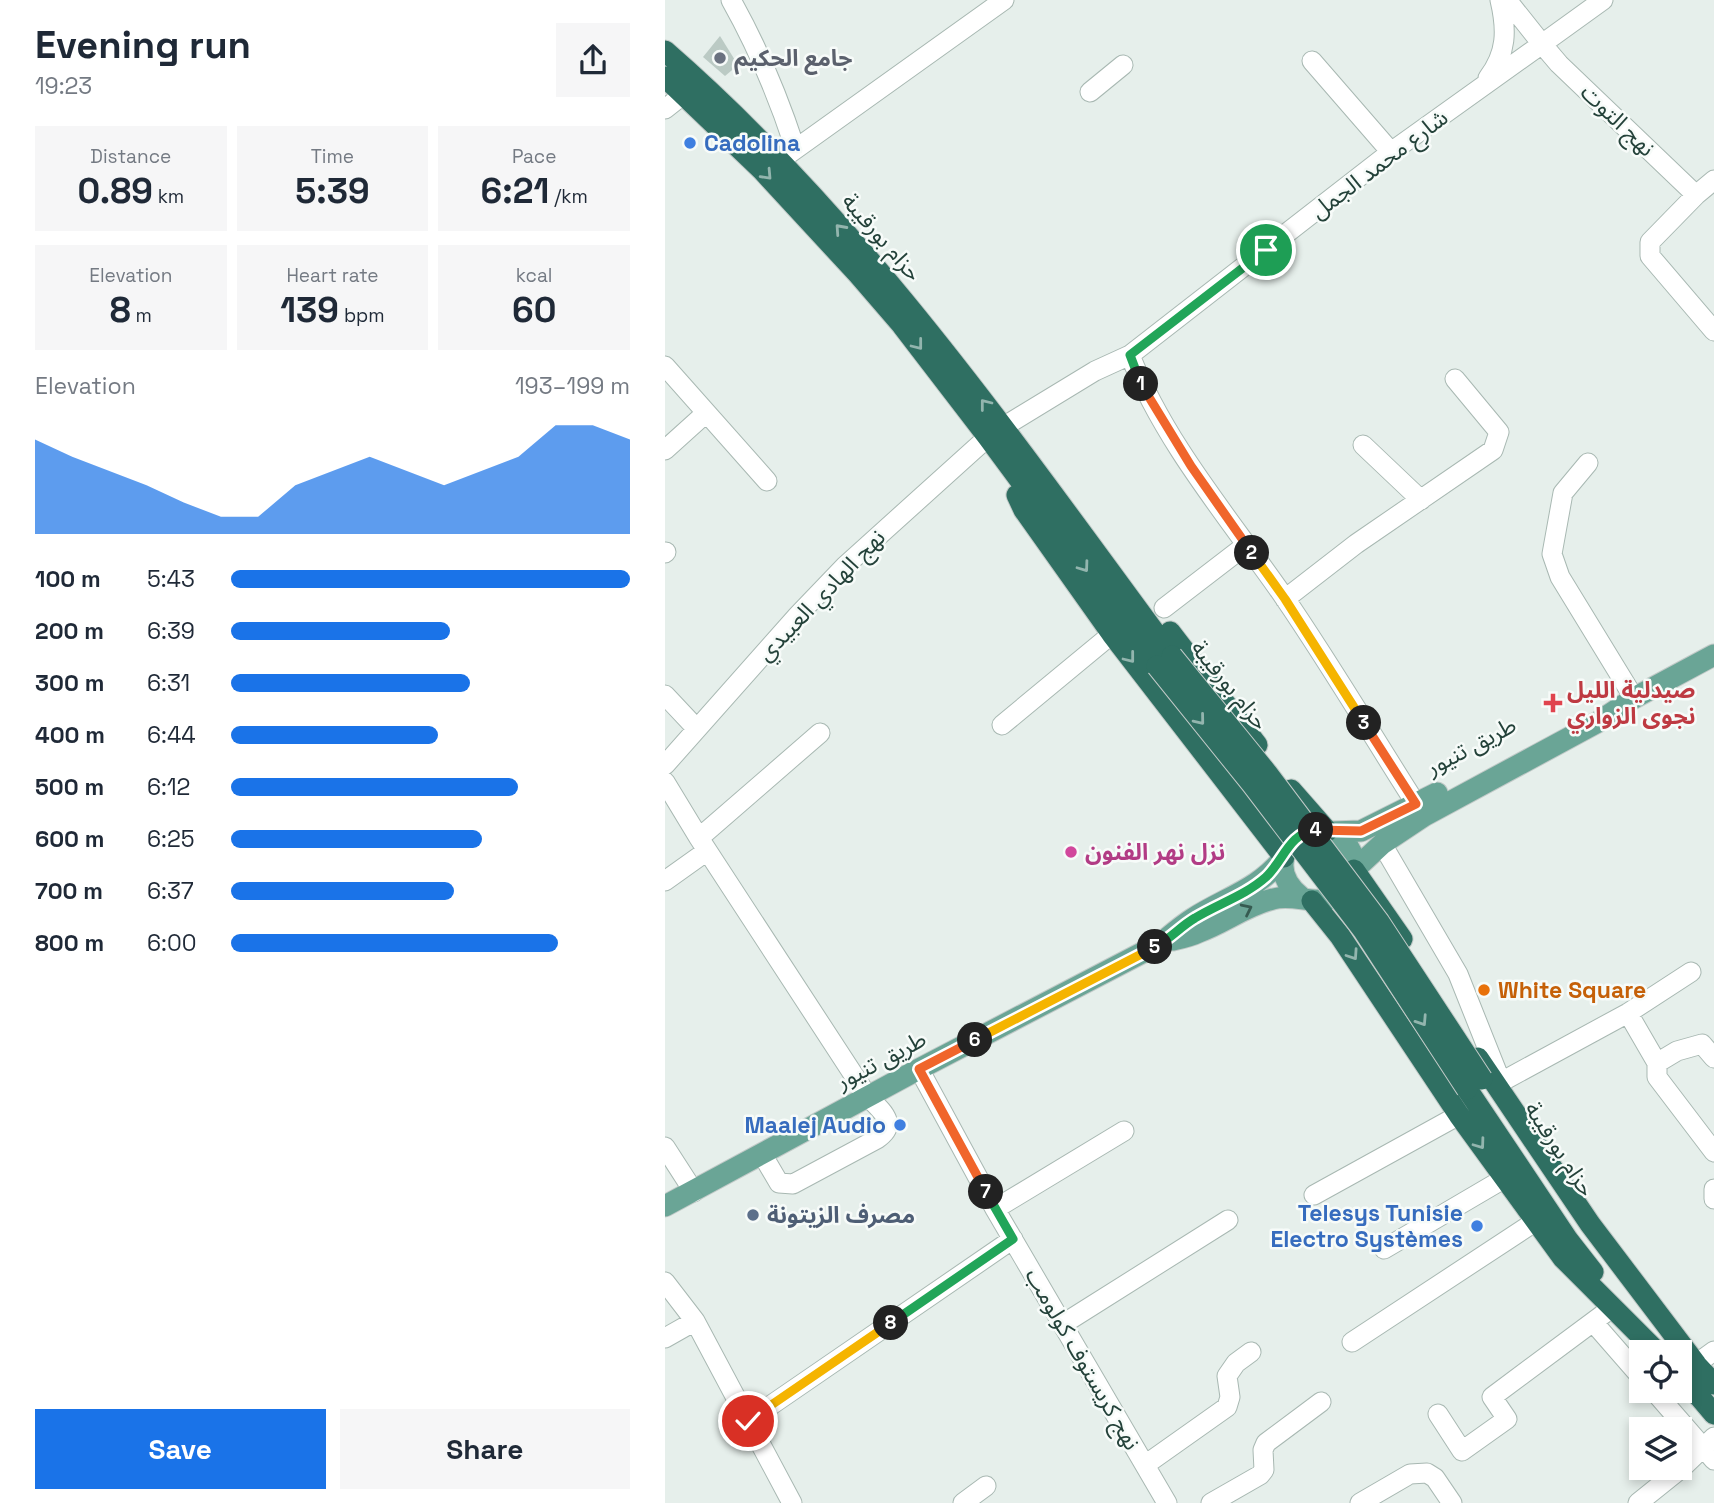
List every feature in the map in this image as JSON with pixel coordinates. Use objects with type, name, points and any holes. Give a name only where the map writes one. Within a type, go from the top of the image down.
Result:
[{"type":"highway","name":"حزام بورقيبة","points":[[665,51],[787,155],[869,261],[1165,661],[1252,784],[1486,1084],[1583,1233],[1661,1340]]},
{"type":"highway","name":"حزام بورقيبة","points":[[665,77],[762,170],[858,274],[995,432]]},
{"type":"highway","points":[[995,432],[1024,510],[1112,634],[1284,856]]},
{"type":"highway","points":[[995,432],[1049,470],[1300,802],[1329,831]]},
{"type":"highway","points":[[1354,870],[1387,915],[1486,1084]]},
{"type":"highway","points":[[1307,899],[1340,936],[1459,1115],[1563,1258],[1647,1340]]},
{"type":"highway","name":"حزام بورقيبة","points":[[1486,1084],[1568,1240],[1649,1340]]},
{"type":"highway","name":"حزام بورقيبة","points":[[1692,1375],[1714,1384]]},
{"type":"highway","name":"حزام بورقيبة","points":[[1692,1383],[1714,1415]]},
{"type":"main road","name":"طريق تنيور","points":[[1354,870],[1382,844],[1424,816],[1598,722],[1634,698],[1714,654]]},
{"type":"main road","name":"طريق تنيور","points":[[1329,831],[1361,831],[1587,715],[1634,698]]},
{"type":"main road","points":[[1308,831],[1329,831],[1342,838],[1350,848],[1354,859],[1351,881],[1335,898],[1324,901],[1307,899],[1292,890],[1286,881],[1284,856],[1297,836],[1308,831]]},
{"type":"main road","name":"طريق تنيور","points":[[665,1206],[1161,943],[1192,919],[1255,886],[1284,856]]},
{"type":"main road","name":"طريق تنيور","points":[[1161,943],[1199,933],[1274,898],[1307,899]]},
{"type":"street","points":[[731,0],[753,39],[777,92],[787,155],[1004,0]]},
{"type":"street","points":[[1479,89],[1495,69],[1505,45],[1500,0]]},
{"type":"street","points":[[1507,0],[1542,44]]},
{"type":"street","name":"شارع محمد الجمل","points":[[995,432],[1095,371],[1130,355],[1391,152],[1603,0]]},
{"type":"street","name":"نهج التوت","points":[[1542,44],[1559,64],[1696,195]]},
{"type":"street","points":[[1312,61],[1391,152]]},
{"type":"street","points":[[1090,92],[1123,65]]},
{"type":"street","points":[[665,109],[684,94]]},
{"type":"street","points":[[1714,180],[1650,242],[1650,256],[1714,331]]},
{"type":"street","points":[[1130,355],[1143,389],[1191,466],[1285,599],[1416,804]]},
{"type":"street","points":[[665,366],[767,481]]},
{"type":"street","points":[[1285,599],[1356,544],[1493,450],[1499,432],[1455,379]]},
{"type":"street","points":[[665,450],[706,412]]},
{"type":"street","name":"نهج الهادي العبيدي","points":[[665,765],[845,566],[995,432]]},
{"type":"street","points":[[1363,445],[1421,500]]},
{"type":"street","points":[[1588,463],[1563,493],[1552,554],[1560,577],[1634,698]]},
{"type":"street","points":[[1164,608],[1246,545]]},
{"type":"street","points":[[1002,725],[1112,634]]},
{"type":"street","points":[[665,695],[696,728]]},
{"type":"street","points":[[665,881],[820,733]]},
{"type":"street","points":[[665,782],[703,845],[868,1097],[885,1116],[887,1130],[877,1139],[793,1184],[782,1184],[776,1179],[762,1154]]},
{"type":"street","points":[[1382,844],[1458,974],[1486,1084],[1628,1013],[1691,972]]},
{"type":"street","points":[[1628,1013],[1657,1063],[1657,1077],[1714,1152]]},
{"type":"street","points":[[1657,1063],[1677,1051],[1702,1044],[1714,1058]]},
{"type":"street","name":"نهج كريستوف كولومب","points":[[919,1069],[995,1209],[1167,1503]]},
{"type":"street","points":[[1314,1195],[1459,1115]]},
{"type":"street","points":[[995,1209],[1124,1131]]},
{"type":"street","points":[[665,1147],[694,1192]]},
{"type":"street","points":[[1384,1249],[1505,1178]]},
{"type":"street","points":[[1714,1189],[1714,1199]]},
{"type":"street","points":[[1063,1324],[1228,1220]]},
{"type":"street","points":[[1352,1342],[1537,1221]]},
{"type":"street","points":[[748,1421],[1013,1239]]},
{"type":"street","points":[[665,1282],[695,1321],[792,1503]]},
{"type":"street","points":[[1438,1414],[1462,1451],[1507,1419],[1492,1397],[1613,1307]]},
{"type":"street","points":[[665,1338],[695,1321]]},
{"type":"street","points":[[1593,1322],[1629,1363]]},
{"type":"street","points":[[1692,1366],[1714,1351]]},
{"type":"street","points":[[1145,1465],[1227,1407],[1230,1397],[1227,1376],[1236,1363],[1251,1352]]},
{"type":"street","points":[[1211,1503],[1260,1475],[1264,1470],[1263,1450],[1266,1443],[1321,1402]]},
{"type":"street","points":[[1638,1503],[1710,1448],[1666,1403]]},
{"type":"street","points":[[1360,1503],[1410,1474],[1419,1473],[1435,1478],[1452,1503]]},
{"type":"street","points":[[963,1503],[986,1486]]},
{"type":"building","points":[[720,36],[738,65],[725,76],[703,57]]},
{"type":"place","name":"جامع الحكيم","points":[[720,58]]},
{"type":"place","name":"Cadolina","points":[[690,143]]},
{"type":"place","name":"صيدلية الليل نجوى الزواري","points":[[1553,703]]},
{"type":"place","name":"نزل نهر الفنون","points":[[1071,852]]},
{"type":"place","name":"White Square","points":[[1484,990]]},
{"type":"place","name":"Maalej Audio","points":[[900,1125]]},
{"type":"place","name":"مصرف الزيتونة","points":[[753,1215]]},
{"type":"place","name":"Telesys Tunisie Electro Systèmes","points":[[1477,1226]]},
{"type":"route","points":[[748,1421],[1013,1239],[919,1069],[1161,943],[1192,919],[1255,886],[1276,867],[1297,836],[1320,829],[1332,832],[1361,831],[1416,804],[1285,599],[1191,466],[1143,389],[1130,355],[1266,250]]}]
